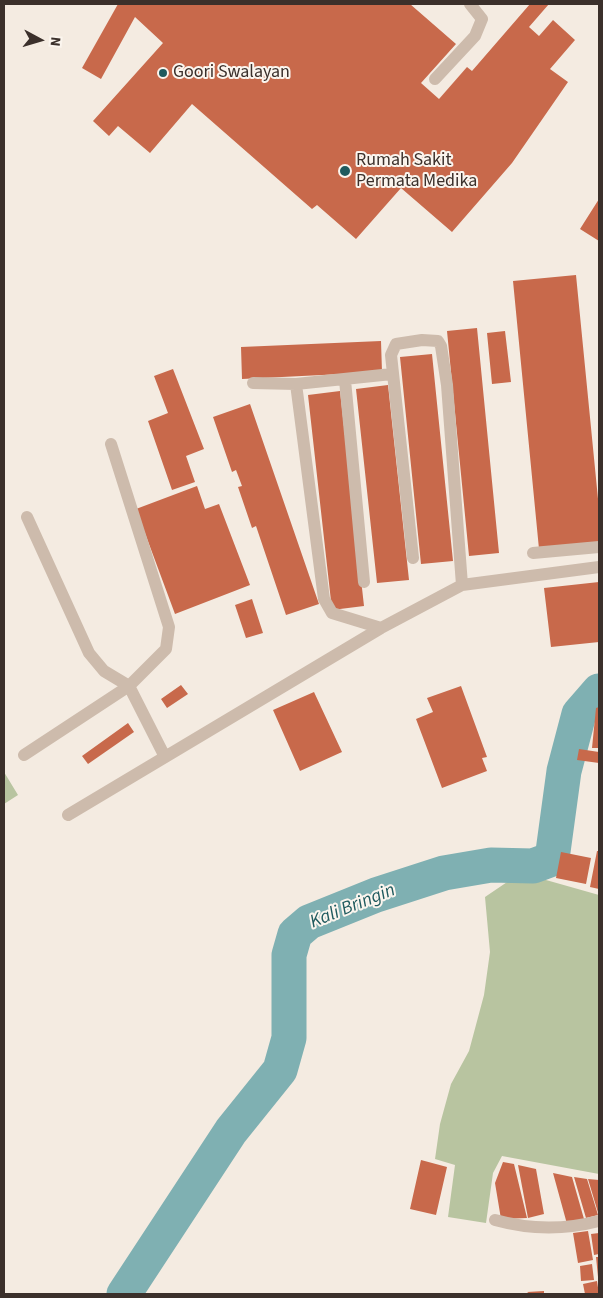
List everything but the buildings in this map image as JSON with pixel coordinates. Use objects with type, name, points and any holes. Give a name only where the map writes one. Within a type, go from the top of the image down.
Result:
[{"type":"street","points":[[435,79],[475,36],[482,19],[470,4]]},
{"type":"street","points":[[413,558],[391,355],[396,344],[422,340],[438,341],[441,346],[447,385],[462,585]]},
{"type":"street","points":[[253,383],[296,384],[392,374]]},
{"type":"street","points":[[346,380],[364,582]]},
{"type":"street","points":[[296,384],[324,599],[332,613],[380,628]]},
{"type":"street","points":[[24,755],[128,686],[166,649],[169,627],[111,444]]},
{"type":"street","points":[[27,517],[89,653],[104,671],[128,686],[166,757]]},
{"type":"street","points":[[533,553],[599,547]]},
{"type":"street","points":[[68,815],[380,628],[462,585],[599,567]]},
{"type":"street","points":[[496,1220],[514,1226],[544,1229],[599,1221]]},
{"type":"green space","points":[[4,772],[18,795],[4,804]]},
{"type":"green space","points":[[516,876],[546,880],[599,895],[599,1174],[502,1156],[493,1173],[486,1223],[448,1217],[455,1165],[435,1159],[440,1124],[451,1084],[469,1051],[484,995],[490,952],[485,897]]},
{"type":"waterway","name":"Kali Bringin","points":[[124,1294],[231,1131],[280,1070],[289,1038],[289,955],[295,934],[309,922],[376,895],[444,873],[491,865],[533,866],[552,859],[564,771],[579,714],[599,691]]},
{"type":"place","name":"Goori Swalayan","points":[[163,73]]},
{"type":"place","name":"Rumah Sakit Permata Medika","points":[[345,171]]}]
